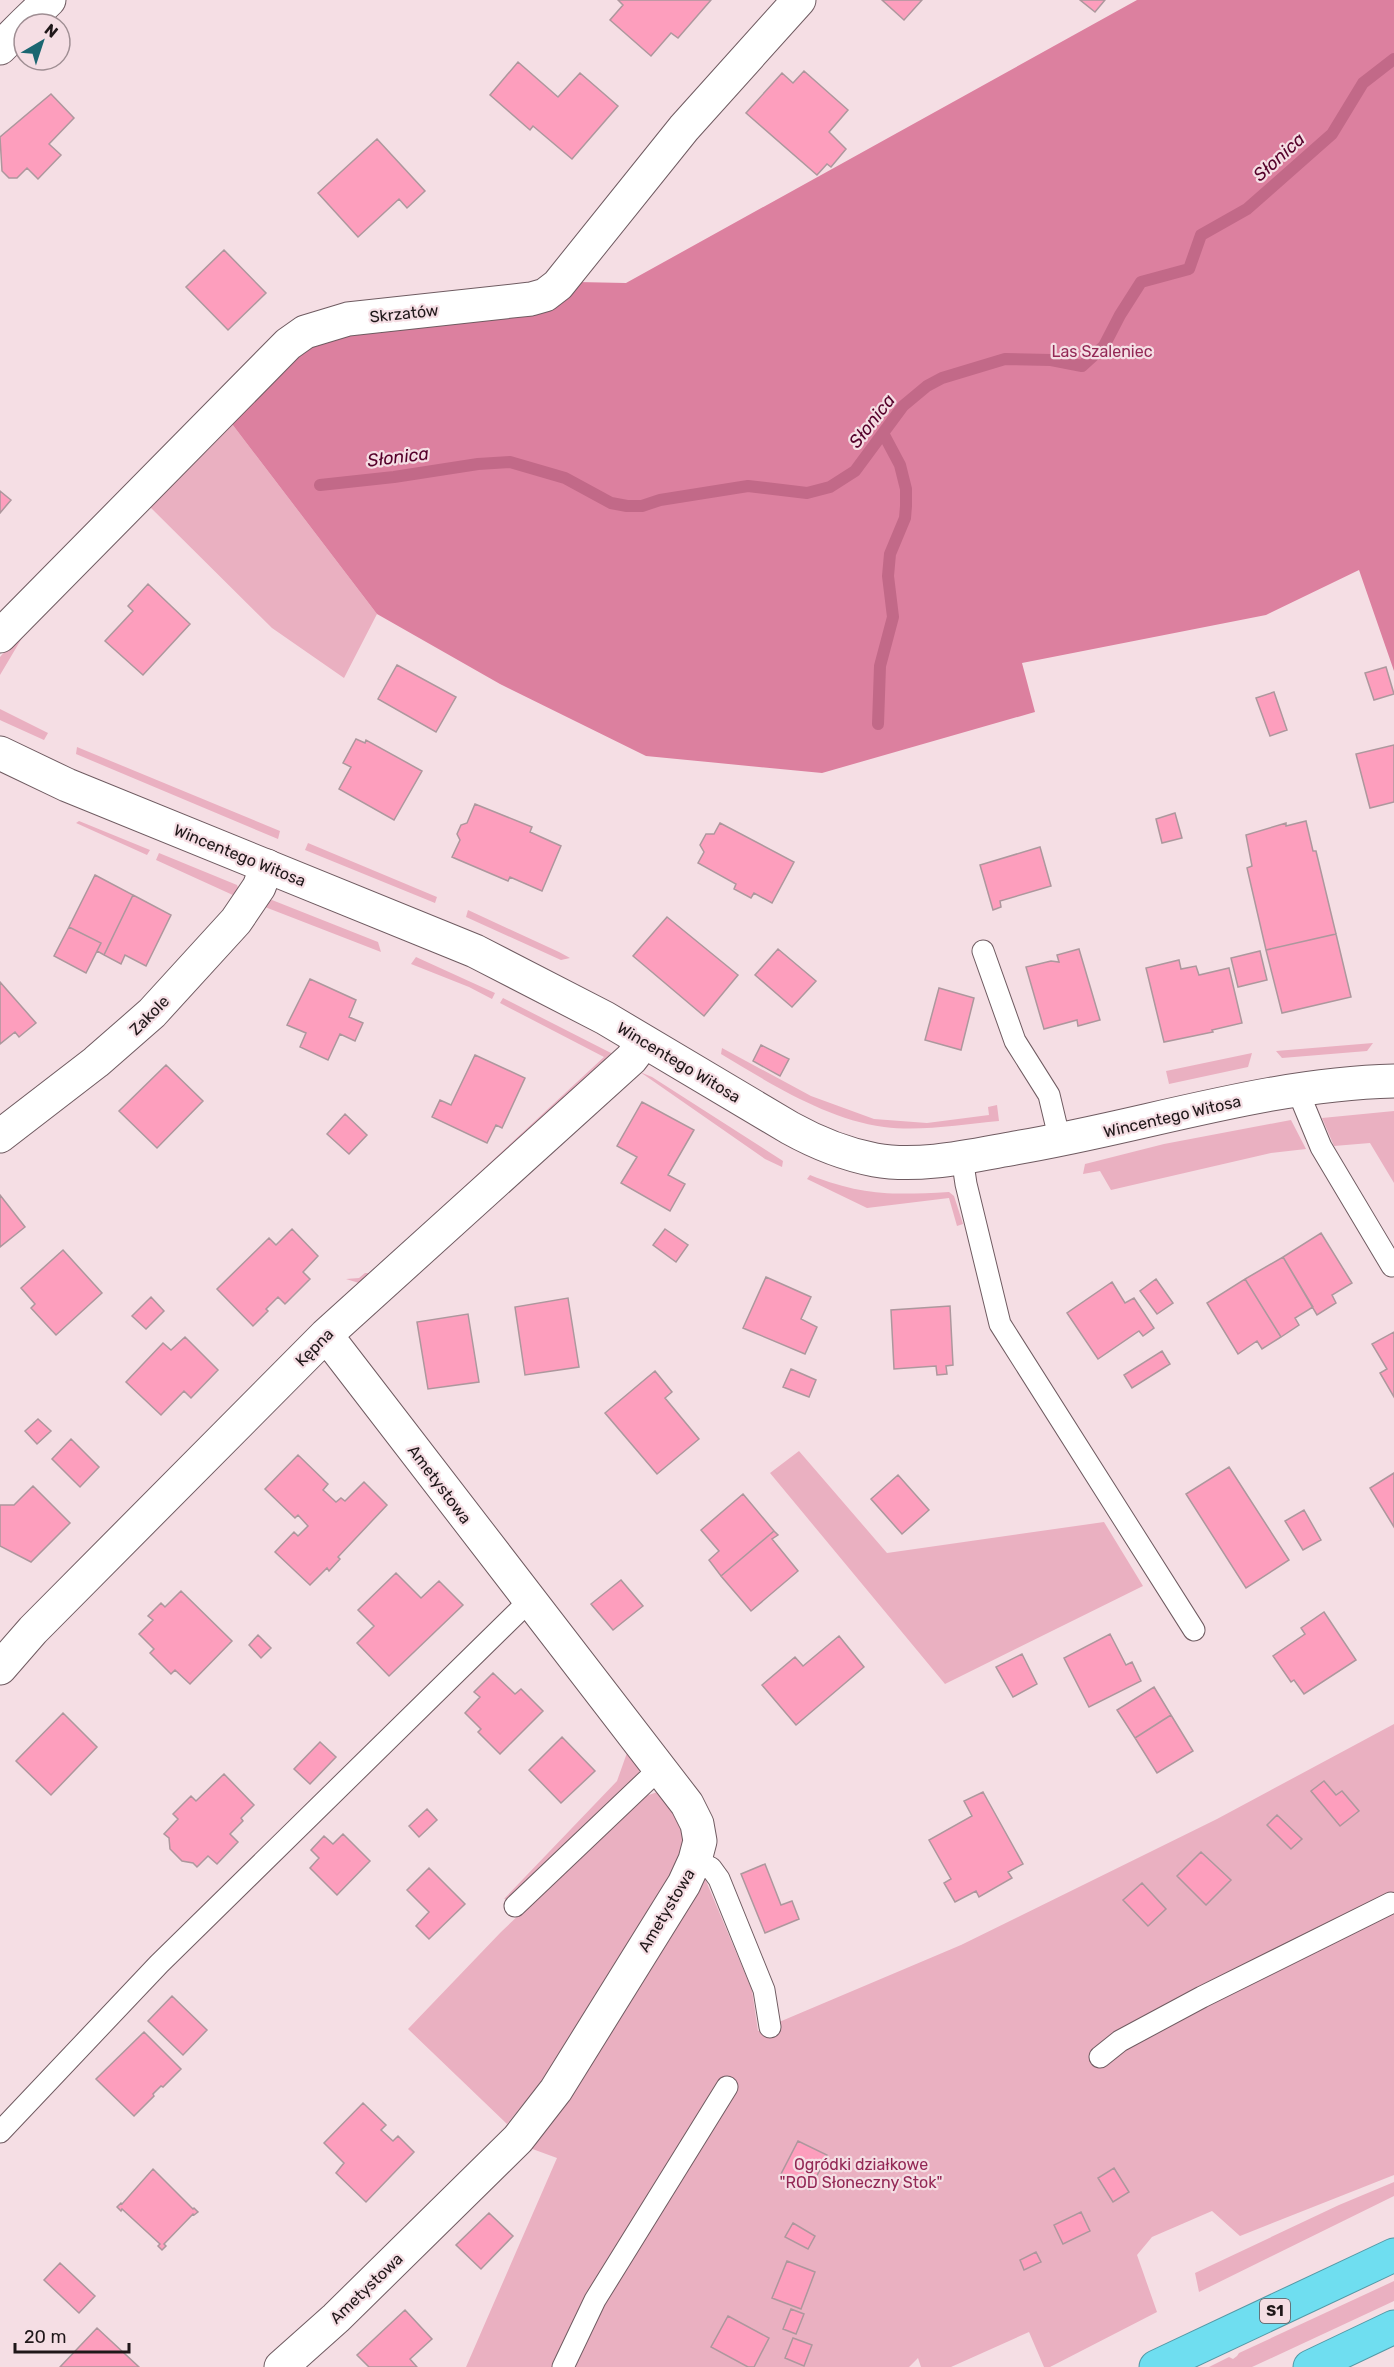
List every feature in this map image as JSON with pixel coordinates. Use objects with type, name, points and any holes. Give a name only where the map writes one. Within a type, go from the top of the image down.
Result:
[{"type":"highway","name":"S1","points":[[1156,2367],[1394,2255]]},
{"type":"highway","points":[[1310,2367],[1394,2327]]},
{"type":"street","points":[[36,12],[49,0]]},
{"type":"street","name":"Skrzatów","points":[[0,636],[288,344],[305,332],[348,319],[531,299],[545,295],[558,285],[684,128],[799,0]]},
{"type":"street","points":[[0,48],[12,36]]},
{"type":"street","name":"Wincentego Witosa","points":[[0,753],[67,785],[476,951],[564,995],[790,1128],[835,1150],[876,1160],[899,1161],[962,1157],[1060,1141],[1297,1089],[1394,1081]]},
{"type":"street","name":"Zakole","points":[[0,1136],[96,1062],[152,1013],[236,921],[259,887],[267,866]]},
{"type":"street","name":"Kępna","points":[[0,1668],[33,1630],[326,1335],[631,1059],[644,1042]]},
{"type":"street","name":"Ametystowa","points":[[281,2367],[336,2318],[518,2139],[556,2090],[684,1884],[695,1860],[700,1841],[697,1824],[687,1804],[326,1335]]},
{"type":"lane","points":[[982,951],[1015,1041],[1049,1095],[1060,1141]]},
{"type":"lane","points":[[1297,1089],[1321,1147],[1392,1266]]},
{"type":"lane","points":[[962,1157],[966,1184],[1000,1324],[1194,1630]]},
{"type":"lane","points":[[0,2132],[159,1964],[529,1601]]},
{"type":"lane","points":[[516,1906],[660,1768]]},
{"type":"lane","points":[[695,1860],[711,1868],[719,1879],[764,1990],[770,2027]]},
{"type":"lane","points":[[1100,2057],[1120,2041],[1191,2002],[1391,1903]]},
{"type":"lane","points":[[564,2367],[595,2300],[727,2087]]},
{"type":"green space","name":"Las Szaleniec","points":[[1137,0],[1394,0],[1394,671],[1359,570],[1266,615],[1022,663],[1035,712],[822,773],[646,756],[500,684],[377,614],[229,420],[306,347],[343,332],[577,282],[626,283]]},
{"type":"green space","points":[[229,420],[377,614],[344,678],[272,628],[147,504]]},
{"type":"green space","points":[[35,616],[0,675],[0,657]]},
{"type":"green space","points":[[0,709],[48,733],[44,740],[0,720]]},
{"type":"green space","points":[[77,747],[280,831],[278,839],[76,754]]},
{"type":"green space","points":[[79,821],[150,850],[147,855],[76,823]]},
{"type":"green space","points":[[308,843],[437,897],[435,903],[305,850]]},
{"type":"green space","points":[[159,853],[237,885],[239,890],[228,916],[210,941],[169,983],[165,982],[235,896],[156,860]]},
{"type":"green space","points":[[272,900],[378,942],[381,952],[265,907],[264,902]]},
{"type":"green space","points":[[468,910],[570,958],[561,960],[466,917]]},
{"type":"green space","points":[[416,957],[495,993],[492,999],[469,987],[411,964]]},
{"type":"green space","points":[[503,998],[611,1053],[610,1063],[374,1276],[359,1283],[346,1279],[359,1278],[365,1273],[371,1273],[604,1057],[500,1003]]},
{"type":"green space","points":[[1373,1043],[1367,1051],[1282,1058],[1276,1051]]},
{"type":"green space","points":[[722,1048],[811,1096],[874,1119],[927,1123],[989,1115],[988,1107],[997,1105],[999,1121],[912,1129],[862,1123],[820,1108],[779,1088],[721,1054]]},
{"type":"green space","points":[[1252,1053],[1248,1067],[1169,1084],[1166,1071]]},
{"type":"green space","points":[[640,1072],[652,1077],[783,1161],[782,1167],[765,1159]]},
{"type":"green space","points":[[1394,1111],[1394,1183],[1370,1143],[1334,1146],[1322,1118]]},
{"type":"green space","points":[[1291,1120],[1306,1149],[1271,1153],[1111,1190],[1100,1171],[1083,1174],[1085,1164],[1164,1144]]},
{"type":"green space","points":[[810,1175],[846,1187],[878,1193],[949,1192],[954,1196],[963,1224],[957,1226],[949,1198],[867,1208],[807,1179]]},
{"type":"green space","points":[[799,1451],[887,1553],[1104,1522],[1143,1586],[945,1684],[770,1473]]},
{"type":"green space","name":"Ogródki działkowe \"ROD Słoneczny Stok\"","points":[[1394,1724],[1394,2175],[1240,2236],[1212,2211],[1152,2237],[1137,2255],[1157,2312],[1050,2367],[1044,2367],[1029,2332],[951,2367],[921,2367],[918,2358],[909,2367],[466,2367],[557,2158],[527,2147],[704,1876],[752,1990],[758,2031],[961,1945],[1217,1819]]},
{"type":"green space","points":[[628,1750],[639,1765],[639,1775],[516,1898],[504,1899],[617,1781]]},
{"type":"green space","points":[[663,1790],[681,1813],[687,1846],[673,1879],[546,2076],[507,2124],[408,2029],[501,1932],[643,1797]]},
{"type":"green space","points":[[1394,2182],[1394,2196],[1199,2292],[1195,2273],[1339,2205]]},
{"type":"green space","points":[[1394,2281],[1394,2301],[1252,2367],[1209,2367],[1229,2357],[1233,2359],[1239,2353]]},
{"type":"building","points":[[618,0],[711,0],[678,38],[671,33],[651,56],[610,20],[623,5]]},
{"type":"building","points":[[882,0],[922,0],[904,20]]},
{"type":"building","points":[[1080,0],[1105,0],[1095,12]]},
{"type":"building","points":[[518,62],[558,97],[580,73],[618,106],[572,159],[533,126],[530,130],[490,95]]},
{"type":"building","points":[[804,71],[848,110],[829,132],[846,149],[831,167],[827,164],[817,175],[746,113],[782,73],[793,83]]},
{"type":"building","points":[[51,94],[74,118],[49,144],[61,155],[38,179],[27,168],[17,178],[9,178],[2,171],[0,137]]},
{"type":"building","points":[[377,139],[425,191],[407,208],[399,199],[358,237],[318,193]]},
{"type":"building","points":[[224,250],[266,293],[228,330],[186,287]]},
{"type":"building","points":[[0,491],[11,500],[0,513]]},
{"type":"building","points":[[148,584],[190,624],[143,675],[105,641],[133,611],[128,606]]},
{"type":"building","points":[[397,665],[456,697],[436,732],[378,699]]},
{"type":"building","points":[[1386,667],[1394,694],[1374,700],[1365,673]]},
{"type":"building","points":[[1274,692],[1287,730],[1270,736],[1256,698]]},
{"type":"building","points":[[356,739],[365,743],[366,740],[422,771],[394,820],[339,789],[351,767],[343,763]]},
{"type":"building","points":[[1394,745],[1394,802],[1370,808],[1356,754]]},
{"type":"building","points":[[475,804],[532,827],[530,832],[561,846],[542,891],[510,877],[508,881],[452,857],[460,840],[457,834],[461,825],[467,823]]},
{"type":"building","points":[[1175,813],[1182,838],[1162,843],[1156,819]]},
{"type":"building","points":[[1306,821],[1313,851],[1316,851],[1336,934],[1266,950],[1247,868],[1252,866],[1246,835],[1286,823],[1286,826]]},
{"type":"building","points":[[720,823],[794,862],[772,903],[754,893],[751,898],[734,889],[736,884],[698,863],[704,852],[700,845],[706,834],[714,834]]},
{"type":"building","points":[[1040,847],[1051,886],[1000,901],[1001,907],[993,910],[980,865]]},
{"type":"building","points":[[95,875],[133,895],[104,955],[97,951],[101,943],[69,927]]},
{"type":"building","points":[[133,895],[171,915],[146,966],[125,955],[121,964],[104,955]]},
{"type":"building","points":[[667,917],[738,975],[704,1016],[633,956]]},
{"type":"building","points":[[69,927],[101,943],[86,973],[54,956]]},
{"type":"building","points":[[1336,934],[1351,997],[1282,1013],[1266,950]]},
{"type":"building","points":[[778,949],[816,981],[792,1007],[755,975]]},
{"type":"building","points":[[1079,949],[1100,1020],[1078,1026],[1077,1020],[1044,1029],[1026,967],[1051,961],[1059,962],[1057,955]]},
{"type":"building","points":[[1260,951],[1267,980],[1238,987],[1231,958]]},
{"type":"building","points":[[1179,960],[1181,969],[1196,966],[1199,975],[1229,968],[1242,1023],[1212,1030],[1213,1032],[1164,1042],[1146,968]]},
{"type":"building","points":[[310,979],[356,1000],[349,1017],[363,1023],[355,1041],[340,1034],[328,1060],[300,1047],[306,1033],[287,1025]]},
{"type":"building","points":[[0,982],[36,1023],[19,1037],[15,1032],[0,1044]]},
{"type":"building","points":[[939,988],[974,998],[961,1050],[925,1040]]},
{"type":"building","points":[[761,1045],[789,1059],[780,1076],[753,1061]]},
{"type":"building","points":[[475,1055],[525,1078],[502,1128],[496,1125],[487,1143],[432,1117],[440,1100],[451,1105]]},
{"type":"building","points":[[166,1065],[203,1101],[157,1148],[119,1111]]},
{"type":"building","points":[[642,1102],[694,1130],[668,1175],[685,1184],[670,1211],[621,1183],[637,1157],[617,1146]]},
{"type":"building","points":[[345,1114],[367,1135],[349,1154],[327,1134]]},
{"type":"building","points":[[0,1195],[25,1227],[0,1247]]},
{"type":"building","points":[[292,1229],[318,1256],[303,1272],[310,1279],[285,1304],[278,1297],[253,1326],[217,1289],[269,1238],[276,1245]]},
{"type":"building","points":[[665,1229],[688,1245],[676,1262],[653,1245]]},
{"type":"building","points":[[1321,1233],[1352,1283],[1332,1295],[1336,1303],[1317,1315],[1283,1257]]},
{"type":"building","points":[[63,1250],[102,1293],[56,1335],[31,1308],[35,1304],[21,1288]]},
{"type":"building","points":[[1283,1257],[1313,1307],[1295,1318],[1299,1325],[1281,1337],[1245,1279]]},
{"type":"building","points":[[766,1277],[811,1297],[801,1319],[817,1327],[805,1354],[743,1328]]},
{"type":"building","points":[[1156,1279],[1173,1303],[1157,1314],[1140,1291]]},
{"type":"building","points":[[1245,1279],[1281,1337],[1262,1349],[1257,1341],[1238,1354],[1207,1303]]},
{"type":"building","points":[[1112,1282],[1125,1303],[1134,1298],[1154,1328],[1143,1336],[1139,1331],[1098,1359],[1067,1313]]},
{"type":"building","points":[[151,1297],[164,1311],[146,1329],[132,1316]]},
{"type":"building","points":[[568,1298],[579,1367],[525,1375],[515,1307]]},
{"type":"building","points":[[950,1306],[953,1365],[946,1366],[947,1374],[937,1375],[936,1366],[894,1369],[891,1310]]},
{"type":"building","points":[[468,1314],[479,1382],[428,1389],[417,1322]]},
{"type":"building","points":[[1394,1332],[1394,1397],[1380,1373],[1387,1369],[1372,1344]]},
{"type":"building","points":[[185,1337],[218,1370],[191,1398],[184,1391],[161,1415],[126,1382],[163,1343],[171,1350]]},
{"type":"building","points":[[1162,1351],[1170,1364],[1132,1388],[1124,1375]]},
{"type":"building","points":[[791,1369],[816,1380],[809,1397],[783,1387]]},
{"type":"building","points":[[655,1371],[672,1392],[665,1398],[699,1439],[657,1474],[605,1413]]},
{"type":"building","points":[[38,1419],[51,1431],[37,1444],[25,1431]]},
{"type":"building","points":[[71,1439],[99,1467],[80,1487],[52,1459]]},
{"type":"building","points":[[298,1455],[328,1484],[323,1490],[336,1502],[341,1498],[345,1501],[364,1482],[387,1505],[338,1557],[340,1559],[329,1571],[327,1568],[310,1585],[275,1552],[294,1532],[298,1536],[308,1526],[298,1515],[295,1518],[265,1489]]},
{"type":"building","points":[[1229,1467],[1289,1560],[1246,1588],[1186,1494]]},
{"type":"building","points":[[1394,1473],[1394,1527],[1370,1488]]},
{"type":"building","points":[[898,1475],[929,1510],[902,1534],[871,1499]]},
{"type":"building","points":[[33,1486],[70,1523],[31,1562],[0,1546],[0,1505],[14,1505]]},
{"type":"building","points":[[743,1494],[774,1531],[721,1576],[709,1560],[719,1551],[701,1530]]},
{"type":"building","points":[[1304,1510],[1321,1540],[1303,1550],[1285,1521]]},
{"type":"building","points":[[774,1531],[778,1535],[772,1539],[798,1571],[751,1611],[721,1576]]},
{"type":"building","points":[[396,1573],[421,1598],[439,1581],[463,1605],[389,1676],[357,1643],[374,1626],[358,1610]]},
{"type":"building","points":[[621,1580],[643,1606],[613,1630],[591,1604]]},
{"type":"building","points":[[181,1591],[232,1641],[190,1684],[175,1670],[171,1674],[150,1653],[154,1649],[139,1634],[153,1620],[148,1616],[161,1603],[165,1607]]},
{"type":"building","points":[[1324,1612],[1356,1660],[1304,1694],[1294,1680],[1291,1682],[1273,1656],[1305,1634],[1301,1628]]},
{"type":"building","points":[[1110,1634],[1126,1665],[1132,1662],[1141,1681],[1089,1707],[1064,1658]]},
{"type":"building","points":[[258,1635],[271,1648],[261,1658],[249,1645]]},
{"type":"building","points":[[839,1636],[864,1667],[796,1725],[762,1685],[795,1657],[803,1666]]},
{"type":"building","points":[[1022,1654],[1037,1684],[1013,1697],[996,1667]]},
{"type":"building","points":[[493,1673],[515,1694],[521,1689],[543,1711],[500,1754],[478,1732],[481,1729],[465,1713],[480,1697],[474,1692]]},
{"type":"building","points":[[1154,1687],[1171,1715],[1135,1738],[1117,1710]]},
{"type":"building","points":[[63,1713],[97,1747],[51,1795],[16,1761]]},
{"type":"building","points":[[1171,1715],[1193,1751],[1157,1773],[1135,1738]]},
{"type":"building","points":[[562,1737],[595,1771],[561,1803],[529,1770]]},
{"type":"building","points":[[320,1742],[336,1757],[310,1784],[294,1769]]},
{"type":"building","points":[[224,1774],[254,1805],[230,1834],[238,1842],[217,1864],[208,1856],[197,1867],[193,1863],[182,1861],[170,1849],[169,1838],[164,1834],[178,1819],[173,1814],[191,1796],[196,1801]]},
{"type":"building","points":[[1324,1781],[1336,1795],[1342,1791],[1359,1811],[1340,1826],[1311,1791]]},
{"type":"building","points":[[983,1792],[1023,1864],[1008,1872],[1012,1878],[979,1897],[976,1891],[955,1902],[944,1883],[951,1879],[929,1840],[972,1816],[964,1801]]},
{"type":"building","points":[[427,1809],[437,1820],[419,1837],[409,1826]]},
{"type":"building","points":[[1277,1815],[1302,1839],[1291,1849],[1267,1825]]},
{"type":"building","points":[[343,1834],[370,1861],[337,1895],[310,1868],[319,1858],[311,1850],[324,1836],[333,1844]]},
{"type":"building","points":[[1201,1852],[1231,1880],[1206,1905],[1177,1876]]},
{"type":"building","points":[[765,1864],[781,1905],[792,1901],[799,1919],[765,1933],[741,1874]]},
{"type":"building","points":[[429,1868],[465,1904],[429,1939],[416,1926],[429,1912],[407,1890]]},
{"type":"building","points":[[1142,1883],[1166,1909],[1148,1926],[1123,1900]]},
{"type":"building","points":[[172,1996],[207,2030],[183,2055],[148,2021]]},
{"type":"building","points":[[144,2032],[181,2069],[153,2094],[154,2096],[134,2116],[96,2079]]},
{"type":"building","points":[[363,2103],[386,2125],[381,2130],[393,2141],[398,2136],[414,2152],[366,2202],[336,2173],[344,2163],[324,2143]]},
{"type":"building","points":[[798,2141],[827,2155],[810,2190],[780,2176]]},
{"type":"building","points":[[1114,2168],[1129,2192],[1113,2202],[1098,2178]]},
{"type":"building","points":[[153,2169],[198,2212],[193,2214],[164,2244],[166,2246],[162,2250],[158,2246],[160,2244],[117,2207]]},
{"type":"building","points":[[1081,2212],[1090,2231],[1063,2244],[1054,2225]]},
{"type":"building","points":[[489,2213],[513,2236],[481,2269],[456,2245]]},
{"type":"building","points":[[793,2223],[815,2236],[808,2249],[785,2237]]},
{"type":"building","points":[[1036,2252],[1041,2262],[1024,2270],[1020,2260]]},
{"type":"building","points":[[787,2261],[815,2272],[801,2309],[772,2298]]},
{"type":"building","points":[[60,2263],[95,2296],[79,2313],[44,2280]]},
{"type":"building","points":[[791,2309],[804,2314],[796,2334],[783,2329]]},
{"type":"building","points":[[405,2310],[432,2339],[410,2359],[417,2367],[369,2367],[357,2355]]},
{"type":"building","points":[[728,2316],[769,2338],[754,2367],[748,2367],[711,2347]]},
{"type":"building","points":[[97,2328],[139,2367],[60,2367]]},
{"type":"building","points":[[793,2338],[812,2345],[804,2366],[785,2358]]},
{"type":"waterway","name":"Słonica","points":[[320,485],[394,477],[478,464],[510,462],[565,478],[611,503],[627,506],[642,506],[660,500],[748,486],[807,493],[830,487],[855,471],[903,406],[927,386],[942,378],[1005,359],[1051,360],[1082,366],[1104,346],[1141,282],[1189,269],[1201,235],[1247,209],[1332,134],[1363,83],[1394,59]]},
{"type":"waterway","points":[[878,724],[880,666],[893,617],[888,576],[890,554],[905,518],[906,506],[906,489],[900,465],[883,433]]}]
